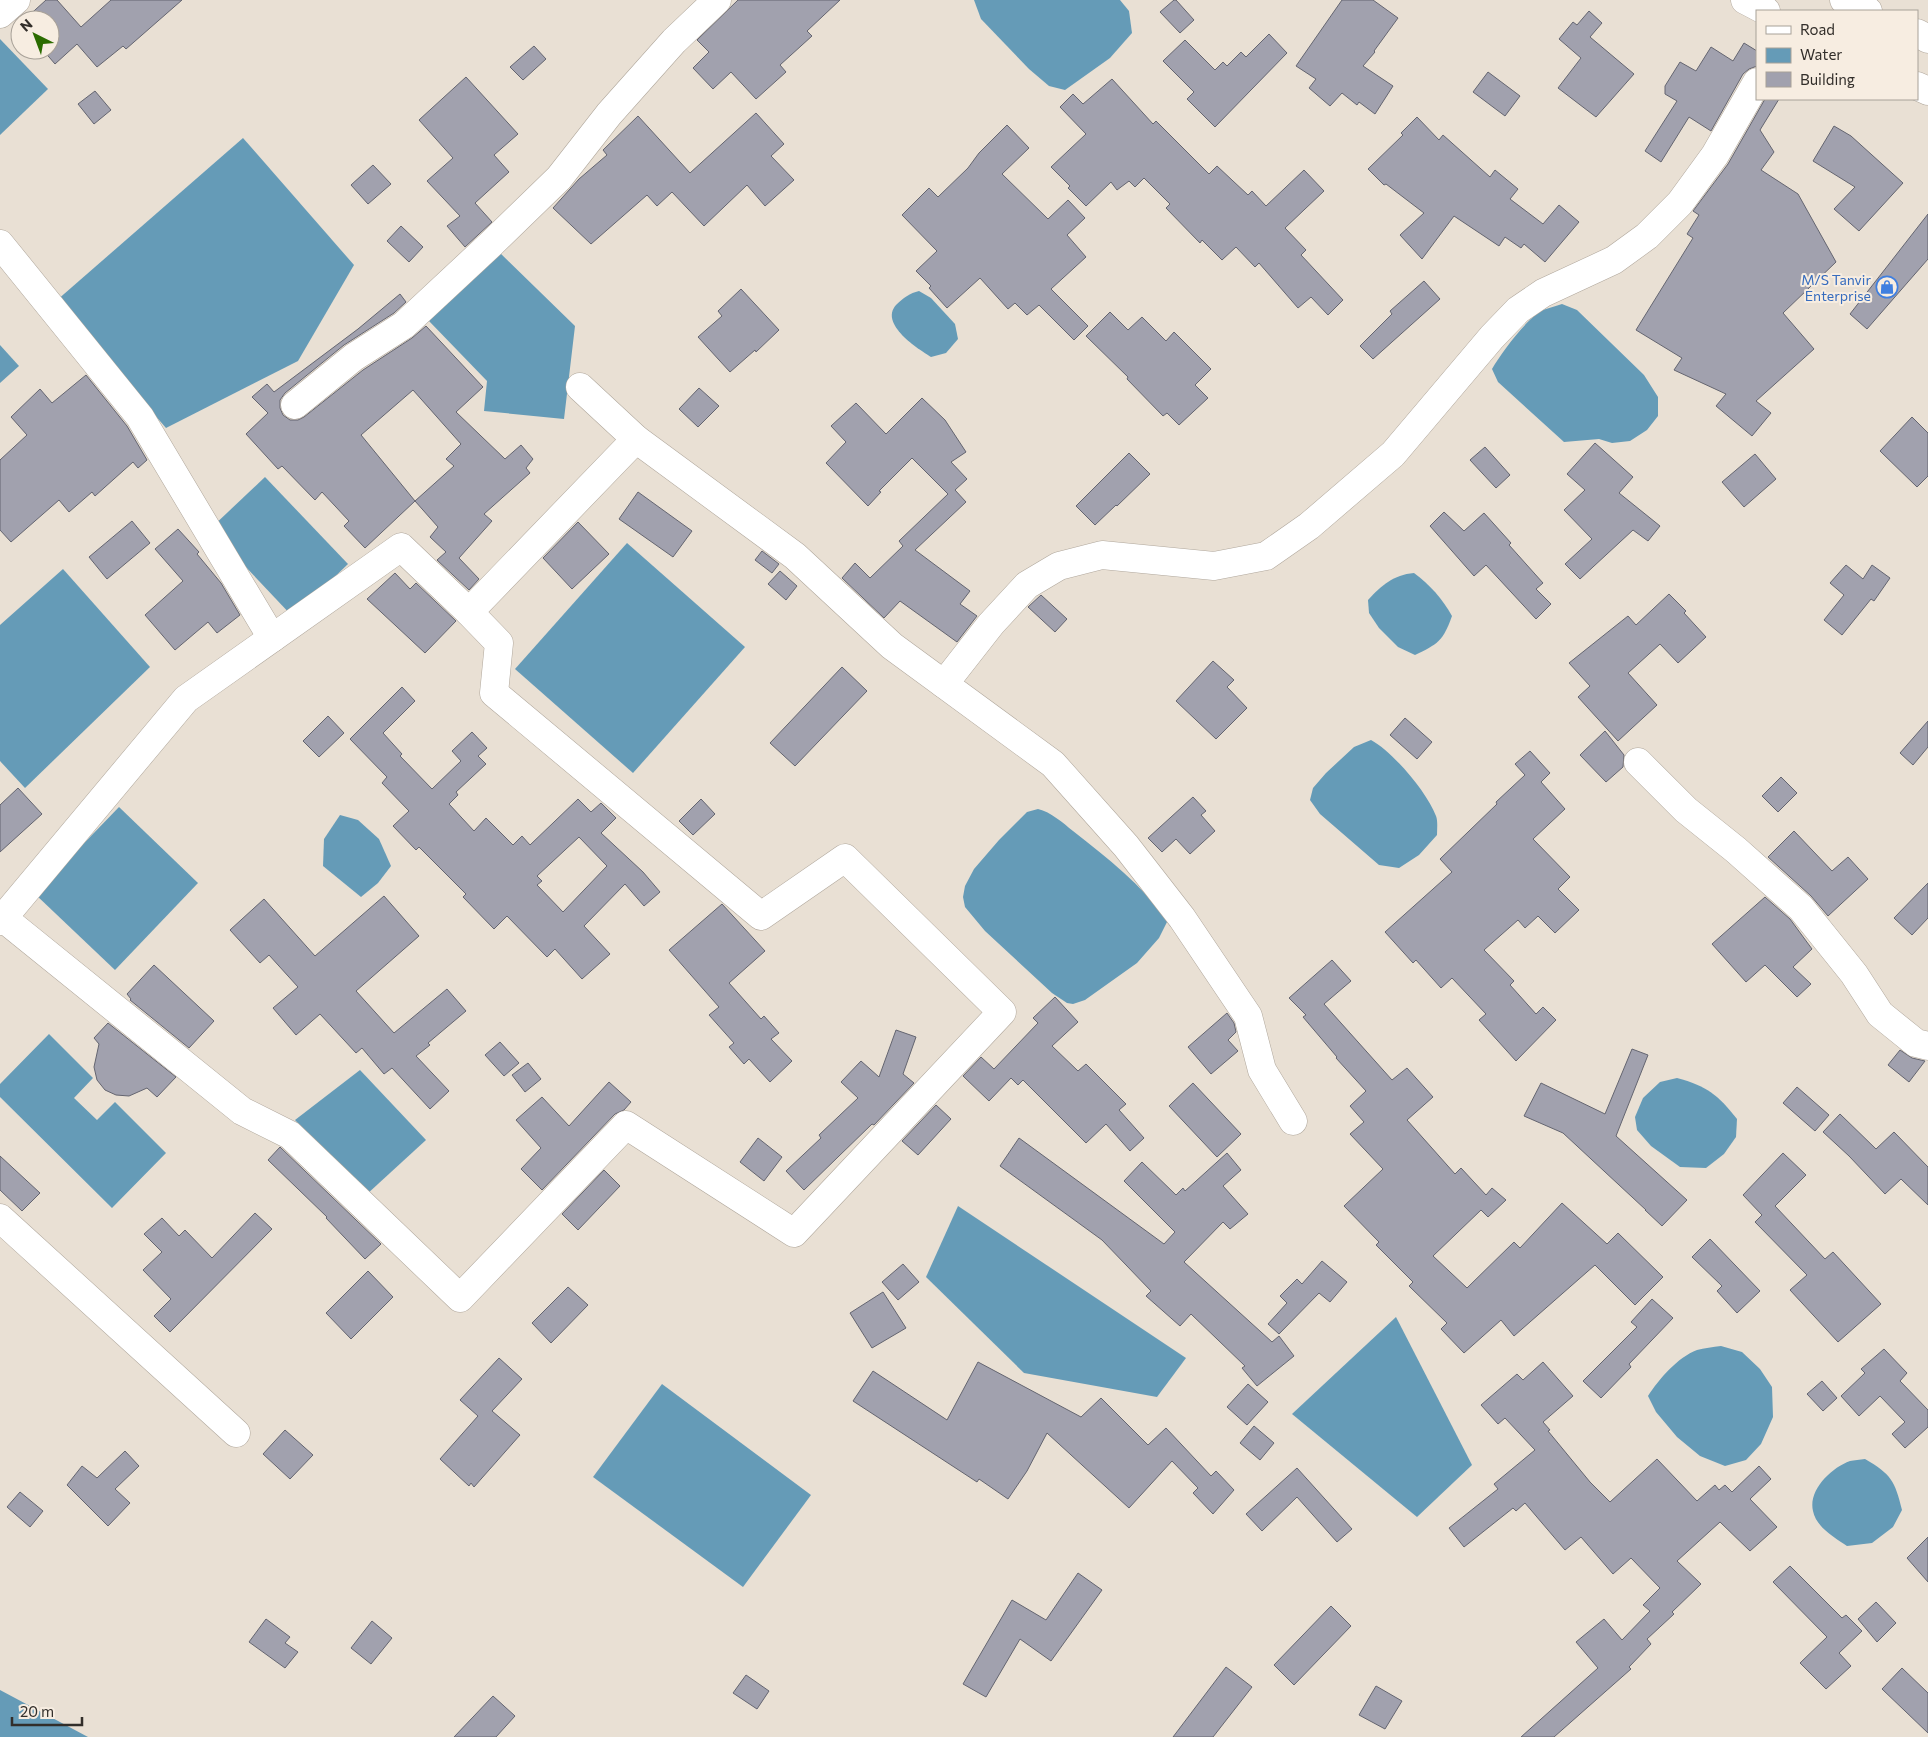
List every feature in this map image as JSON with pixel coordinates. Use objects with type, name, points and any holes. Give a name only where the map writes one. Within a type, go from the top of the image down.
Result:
[{"type":"main road","points":[[0,14],[16,0]]},
{"type":"main road","points":[[295,405],[354,357],[404,325],[499,236],[559,178],[609,114],[674,41],[716,0]]},
{"type":"main road","points":[[1745,0],[1764,10]]},
{"type":"main road","points":[[1844,0],[1866,10]]},
{"type":"main road","points":[[944,684],[991,624],[1027,585],[1059,566],[1102,555],[1214,566],[1266,556],[1309,526],[1393,454],[1492,337],[1518,310],[1543,293],[1614,260],[1647,236],[1680,204],[1709,163],[1756,84]]},
{"type":"main road","points":[[0,244],[140,417],[272,638]]},
{"type":"main road","points":[[580,387],[636,439],[795,556],[892,646],[1053,764],[1126,846],[1182,918],[1248,1016],[1262,1070],[1293,1121]]},
{"type":"main road","points":[[469,612],[636,439]]},
{"type":"main road","points":[[401,547],[499,643],[494,694],[760,916],[845,858],[1002,1012],[794,1233],[626,1125],[460,1298],[290,1135],[242,1111],[1,919],[186,699],[272,638],[401,547]]},
{"type":"main road","points":[[1638,762],[1686,810],[1736,850],[1801,908],[1854,974],[1880,1014],[1916,1043],[1928,1046]]},
{"type":"main road","points":[[0,1218],[236,1432]]},
{"type":"water","points":[[974,0],[1120,0],[1129,11],[1132,33],[1110,58],[1065,90],[1049,86],[1029,69],[981,19]]},
{"type":"water","points":[[0,39],[10,49],[10,60],[20,60],[48,89],[0,135]]},
{"type":"water","points":[[243,138],[354,265],[298,361],[166,428],[56,301]]},
{"type":"water","points":[[498,251],[575,326],[564,419],[484,411],[487,381],[429,321]]},
{"type":"water","points":[[919,291],[931,298],[955,324],[958,339],[946,353],[931,357],[902,335],[892,320],[892,312],[896,305],[907,296]]},
{"type":"water","points":[[1562,304],[1577,310],[1644,375],[1658,397],[1658,416],[1647,430],[1630,441],[1612,443],[1599,439],[1564,442],[1498,382],[1492,369],[1515,336],[1537,314]]},
{"type":"water","points":[[0,345],[19,366],[0,383]]},
{"type":"water","points":[[265,477],[348,564],[293,617],[210,529]]},
{"type":"water","points":[[627,543],[745,647],[633,773],[515,669]]},
{"type":"water","points":[[63,569],[150,667],[25,788],[0,761],[0,625]]},
{"type":"water","points":[[1414,573],[1435,592],[1452,616],[1446,631],[1439,641],[1415,655],[1398,647],[1379,628],[1369,613],[1368,600],[1394,578]]},
{"type":"water","points":[[1371,740],[1399,763],[1432,806],[1437,818],[1437,835],[1419,855],[1399,868],[1379,865],[1320,814],[1310,800],[1313,788],[1326,773],[1354,747]]},
{"type":"water","points":[[119,807],[198,883],[115,970],[35,894]]},
{"type":"water","points":[[1038,809],[1057,818],[1111,862],[1147,895],[1168,920],[1159,938],[1137,963],[1085,1000],[1073,1004],[1067,1003],[1052,993],[985,931],[965,907],[963,897],[965,886],[974,869],[1027,812]]},
{"type":"water","points":[[340,815],[358,820],[379,839],[391,866],[378,883],[361,897],[323,866],[324,839]]},
{"type":"water","points":[[49,1034],[93,1078],[74,1098],[97,1120],[115,1102],[166,1153],[112,1208],[0,1097],[0,1084]]},
{"type":"water","points":[[360,1070],[426,1140],[366,1195],[295,1120]]},
{"type":"water","points":[[1677,1078],[1696,1084],[1711,1092],[1737,1119],[1736,1137],[1724,1154],[1706,1168],[1680,1167],[1651,1146],[1637,1130],[1635,1117],[1643,1098],[1660,1082]]},
{"type":"water","points":[[958,1206],[1186,1358],[1157,1397],[1024,1373],[926,1277]]},
{"type":"water","points":[[1396,1317],[1472,1465],[1417,1517],[1292,1414]]},
{"type":"water","points":[[1721,1346],[1742,1352],[1760,1369],[1772,1387],[1773,1417],[1761,1444],[1746,1460],[1725,1466],[1700,1456],[1677,1437],[1656,1412],[1648,1396],[1663,1376],[1690,1353]]},
{"type":"water","points":[[662,1384],[811,1495],[743,1587],[593,1477]]},
{"type":"water","points":[[1865,1459],[1881,1469],[1891,1479],[1902,1510],[1893,1527],[1872,1543],[1847,1546],[1822,1527],[1815,1517],[1812,1503],[1822,1481],[1829,1474],[1850,1461]]},
{"type":"water","points":[[0,1690],[88,1737],[0,1737]]},
{"type":"building","points":[[46,0],[57,0],[81,27],[111,0],[182,0],[126,49],[123,46],[97,67],[77,44],[60,59],[60,10],[35,10]]},
{"type":"building","points":[[738,0],[840,0],[807,31],[812,36],[780,65],[786,72],[756,99],[731,72],[713,89],[693,68],[709,52],[697,40]]},
{"type":"building","points":[[1174,0],[1194,20],[1180,33],[1160,12]]},
{"type":"building","points":[[1342,0],[1373,0],[1398,18],[1363,66],[1393,86],[1375,114],[1359,102],[1357,105],[1342,93],[1330,106],[1309,88],[1316,79],[1296,66]]},
{"type":"building","points":[[1589,11],[1602,23],[1590,37],[1634,74],[1596,117],[1558,88],[1581,58],[1559,39],[1573,22],[1577,25]]},
{"type":"building","points":[[1269,34],[1287,53],[1215,127],[1187,99],[1194,92],[1163,61],[1185,40],[1215,70],[1223,62],[1227,66],[1241,52],[1246,57]]},
{"type":"building","points":[[1744,43],[1756,50],[1756,66],[1743,74],[1711,131],[1689,117],[1661,162],[1645,151],[1677,101],[1665,94],[1665,86],[1680,62],[1696,71],[1711,47],[1733,61]]},
{"type":"building","points":[[534,46],[546,59],[523,80],[510,67]]},
{"type":"building","points":[[52,60],[59,60],[55,64]]},
{"type":"building","points":[[1488,72],[1520,96],[1505,116],[1473,92]]},
{"type":"building","points":[[466,77],[518,134],[494,155],[509,172],[475,203],[492,222],[465,247],[447,226],[460,216],[427,181],[453,158],[419,120]]},
{"type":"building","points":[[1112,79],[1153,124],[1156,121],[1209,174],[1217,166],[1248,195],[1252,191],[1266,206],[1304,170],[1324,191],[1285,228],[1306,250],[1301,255],[1343,300],[1328,315],[1311,297],[1298,308],[1259,263],[1255,267],[1236,247],[1222,260],[1202,240],[1200,243],[1166,208],[1170,204],[1144,178],[1135,187],[1129,181],[1117,190],[1111,182],[1086,206],[1068,188],[1070,186],[1051,167],[1086,134],[1060,107],[1073,94],[1083,104]]},
{"type":"building","points":[[95,91],[111,110],[94,124],[78,104]]},
{"type":"building","points":[[1764,100],[1778,100],[1760,130],[1774,152],[1761,170],[1798,194],[1836,262],[1783,313],[1814,349],[1756,401],[1771,413],[1752,436],[1716,406],[1726,394],[1674,370],[1682,358],[1636,330],[1693,238],[1687,234],[1699,215],[1693,211],[1728,164]]},
{"type":"building","points":[[756,113],[784,144],[771,156],[794,180],[765,206],[747,185],[704,226],[672,192],[657,206],[647,195],[591,244],[553,208],[579,179],[607,155],[603,150],[638,116],[690,173]]},
{"type":"building","points":[[1417,117],[1439,140],[1443,135],[1490,177],[1495,170],[1518,189],[1510,199],[1543,224],[1559,205],[1579,222],[1545,262],[1524,244],[1521,248],[1505,237],[1499,246],[1454,216],[1422,259],[1400,235],[1424,213],[1386,184],[1384,185],[1368,169],[1403,135],[1401,133]]},
{"type":"building","points":[[1007,125],[1029,148],[1002,174],[1048,219],[1068,200],[1085,218],[1067,235],[1086,257],[1051,289],[1088,326],[1074,340],[1039,305],[1027,315],[1015,303],[1008,309],[980,278],[947,308],[929,288],[931,286],[916,271],[937,251],[902,215],[929,188],[938,197],[968,168],[979,153]]},
{"type":"building","points":[[1834,126],[1851,136],[1903,183],[1859,231],[1834,209],[1855,187],[1813,161]]},
{"type":"building","points":[[373,165],[391,184],[368,204],[351,185]]},
{"type":"building","name":"M/S Tanvir Enterprise","points":[[1928,214],[1928,259],[1867,329],[1850,314]]},
{"type":"building","points":[[401,226],[423,247],[409,262],[387,241]]},
{"type":"building","points":[[1424,281],[1440,299],[1373,359],[1360,346],[1392,314],[1390,311]]},
{"type":"building","points":[[741,289],[779,330],[756,352],[755,350],[730,372],[698,337],[722,316],[718,311]]},
{"type":"building","points":[[400,294],[406,302],[394,313],[344,345],[285,393],[280,400],[280,408],[283,415],[290,420],[298,420],[304,417],[363,370],[412,338],[426,326],[483,387],[456,412],[505,459],[521,445],[533,459],[526,468],[530,473],[484,514],[492,521],[459,558],[479,579],[469,590],[437,560],[446,552],[430,537],[438,527],[415,501],[365,548],[344,526],[349,521],[322,492],[315,500],[282,466],[278,469],[246,434],[268,413],[252,397],[267,384],[274,392],[358,329]],"holes":[[[413,390],[461,444],[446,459],[454,466],[415,501],[361,435]]]},
{"type":"building","points":[[1110,312],[1128,330],[1142,317],[1166,341],[1174,332],[1211,369],[1195,385],[1208,398],[1179,425],[1167,413],[1163,416],[1127,379],[1128,377],[1086,336]]},
{"type":"building","points":[[86,375],[127,426],[147,460],[138,468],[133,462],[95,496],[92,492],[69,512],[59,500],[11,542],[0,530],[0,460],[27,435],[11,417],[40,389],[52,403]]},
{"type":"building","points":[[699,388],[719,406],[698,427],[679,409]]},
{"type":"building","points":[[922,398],[945,420],[966,452],[951,462],[967,479],[955,490],[966,502],[915,550],[970,591],[960,604],[977,616],[957,642],[900,601],[884,618],[842,578],[855,563],[870,578],[903,546],[899,541],[948,494],[912,458],[879,491],[881,492],[868,506],[826,463],[846,442],[831,426],[856,403],[886,434]]},
{"type":"building","points":[[1912,417],[1928,433],[1928,476],[1917,487],[1880,451]]},
{"type":"building","points":[[1595,443],[1633,477],[1619,493],[1660,526],[1648,541],[1633,530],[1580,579],[1565,564],[1592,539],[1564,510],[1585,490],[1567,474]]},
{"type":"building","points":[[1485,447],[1510,475],[1496,488],[1470,460]]},
{"type":"building","points":[[1129,453],[1150,474],[1095,525],[1076,506]]},
{"type":"building","points":[[1755,454],[1776,479],[1744,507],[1722,482]]},
{"type":"building","points":[[638,492],[692,531],[673,557],[619,519]]},
{"type":"building","points":[[1444,512],[1464,531],[1484,513],[1511,543],[1509,545],[1543,583],[1536,589],[1551,604],[1536,619],[1486,565],[1474,576],[1430,526]]},
{"type":"building","points":[[132,521],[150,543],[107,579],[89,557]]},
{"type":"building","points":[[578,522],[609,554],[572,589],[543,558]]},
{"type":"building","points":[[178,529],[199,552],[197,554],[221,583],[240,615],[217,633],[208,622],[175,650],[145,615],[183,581],[155,549]]},
{"type":"building","points":[[762,551],[779,564],[772,573],[755,560]]},
{"type":"building","points":[[1846,565],[1863,579],[1872,565],[1890,578],[1874,601],[1871,599],[1842,635],[1824,620],[1844,595],[1830,583]]},
{"type":"building","points":[[780,571],[797,586],[786,600],[768,584]]},
{"type":"building","points":[[395,573],[410,589],[416,583],[456,621],[425,653],[367,599]]},
{"type":"building","points":[[1669,594],[1686,611],[1684,613],[1706,637],[1678,663],[1660,644],[1628,673],[1657,705],[1618,741],[1578,697],[1590,686],[1569,663],[1628,616],[1636,625]]},
{"type":"building","points":[[1041,595],[1067,619],[1055,632],[1028,607]]},
{"type":"building","points":[[1213,661],[1234,680],[1227,687],[1247,708],[1216,739],[1176,701]]},
{"type":"building","points":[[842,667],[867,691],[795,766],[770,743]]},
{"type":"building","points":[[402,687],[415,701],[383,733],[402,754],[400,756],[432,789],[461,761],[452,751],[472,732],[487,748],[478,756],[486,764],[456,792],[458,795],[449,804],[474,831],[486,818],[513,845],[522,836],[530,845],[578,799],[591,812],[601,803],[616,818],[601,833],[643,872],[660,892],[644,906],[625,884],[584,926],[610,954],[582,979],[555,949],[547,957],[507,916],[494,929],[463,897],[466,894],[419,847],[416,850],[393,826],[409,811],[382,783],[387,777],[350,739]],"holes":[[[579,837],[607,866],[563,912],[537,885],[542,881],[537,876]]]},
{"type":"building","points":[[328,716],[344,733],[319,757],[303,741]]},
{"type":"building","points":[[1405,718],[1432,742],[1417,759],[1390,735]]},
{"type":"building","points":[[1928,721],[1928,747],[1913,765],[1900,753]]},
{"type":"building","points":[[1605,731],[1624,755],[1623,767],[1606,782],[1580,755]]},
{"type":"building","points":[[1530,751],[1550,773],[1541,782],[1565,809],[1533,839],[1570,877],[1558,889],[1579,910],[1555,933],[1538,916],[1525,928],[1518,920],[1484,950],[1514,981],[1510,985],[1536,1014],[1543,1007],[1556,1020],[1516,1061],[1479,1020],[1486,1014],[1452,978],[1441,988],[1416,960],[1413,963],[1385,932],[1452,872],[1440,859],[1525,775],[1515,764]]},
{"type":"building","points":[[1781,777],[1797,793],[1778,812],[1762,796]]},
{"type":"building","points":[[18,788],[42,814],[0,852],[0,805]]},
{"type":"building","points":[[1193,797],[1206,811],[1201,815],[1215,831],[1190,854],[1176,839],[1162,852],[1148,838]]},
{"type":"building","points":[[701,799],[715,814],[693,835],[679,821]]},
{"type":"building","points":[[1794,831],[1832,871],[1848,857],[1868,879],[1828,916],[1811,896],[1768,857]]},
{"type":"building","points":[[1928,883],[1928,918],[1912,935],[1894,918]]},
{"type":"building","points":[[384,896],[419,936],[356,991],[394,1033],[447,989],[466,1011],[428,1043],[430,1045],[416,1056],[449,1091],[430,1109],[392,1068],[384,1074],[362,1048],[356,1053],[320,1014],[296,1035],[273,1008],[298,987],[269,955],[260,963],[230,930],[264,899],[315,956]]},
{"type":"building","points":[[1765,897],[1790,919],[1812,949],[1793,967],[1811,984],[1797,997],[1765,965],[1746,982],[1712,944]]},
{"type":"building","points":[[722,904],[765,951],[729,983],[761,1019],[764,1016],[779,1033],[771,1039],[792,1061],[770,1082],[749,1059],[744,1064],[729,1047],[734,1043],[709,1015],[719,1007],[669,950]]},
{"type":"building","points":[[1332,960],[1351,981],[1324,1004],[1392,1080],[1407,1068],[1433,1097],[1407,1120],[1455,1174],[1461,1168],[1486,1195],[1492,1188],[1506,1200],[1488,1217],[1481,1210],[1433,1256],[1467,1288],[1514,1242],[1520,1248],[1562,1203],[1607,1244],[1618,1233],[1663,1277],[1635,1305],[1595,1265],[1514,1336],[1501,1320],[1464,1353],[1441,1329],[1447,1323],[1409,1286],[1413,1282],[1376,1245],[1379,1242],[1344,1206],[1383,1169],[1350,1134],[1364,1122],[1350,1106],[1366,1091],[1303,1017],[1306,1015],[1289,998]]},
{"type":"building","points":[[154,965],[214,1021],[189,1048],[130,1000],[127,994]]},
{"type":"building","points":[[1055,997],[1078,1022],[1052,1046],[1078,1071],[1086,1064],[1126,1104],[1119,1110],[1144,1138],[1130,1151],[1106,1124],[1086,1143],[1023,1080],[1018,1085],[1011,1078],[989,1101],[963,1076],[981,1057],[994,1069],[1038,1023],[1033,1018]]},
{"type":"building","points":[[1227,1013],[1234,1023],[1236,1032],[1228,1040],[1238,1051],[1211,1074],[1188,1047]]},
{"type":"building","points":[[108,1023],[176,1077],[157,1097],[147,1088],[129,1096],[116,1095],[105,1090],[97,1080],[94,1067],[99,1044],[94,1038]]},
{"type":"building","points":[[896,1030],[916,1037],[903,1074],[914,1083],[874,1125],[872,1124],[804,1190],[786,1171],[821,1138],[819,1135],[858,1098],[841,1082],[861,1061],[879,1077]]},
{"type":"building","points":[[500,1042],[519,1063],[504,1076],[485,1055]]},
{"type":"building","points":[[1632,1049],[1648,1055],[1616,1136],[1687,1200],[1662,1226],[1563,1133],[1524,1116],[1541,1083],[1605,1114]]},
{"type":"building","points":[[1900,1050],[1912,1058],[1925,1061],[1909,1082],[1888,1065]]},
{"type":"building","points":[[528,1063],[541,1079],[525,1092],[512,1075]]},
{"type":"building","points":[[609,1082],[631,1102],[624,1110],[615,1114],[542,1190],[521,1169],[541,1148],[516,1120],[542,1097],[569,1126]]},
{"type":"building","points":[[1193,1083],[1241,1134],[1217,1157],[1169,1106]]},
{"type":"building","points":[[1797,1087],[1829,1115],[1815,1131],[1783,1103]]},
{"type":"building","points":[[936,1105],[951,1119],[918,1155],[902,1141]]},
{"type":"building","points":[[1840,1114],[1876,1149],[1894,1132],[1928,1167],[1928,1205],[1901,1179],[1885,1194],[1823,1132]]},
{"type":"building","points":[[758,1138],[782,1157],[764,1181],[740,1162]]},
{"type":"building","points":[[1019,1138],[1164,1244],[1175,1232],[1124,1181],[1142,1162],[1176,1195],[1183,1188],[1185,1191],[1227,1153],[1241,1170],[1223,1186],[1248,1214],[1230,1229],[1223,1222],[1184,1262],[1272,1342],[1279,1336],[1294,1356],[1257,1386],[1242,1368],[1245,1366],[1191,1314],[1180,1326],[1146,1296],[1151,1291],[1102,1240],[1000,1166]]},
{"type":"building","points":[[280,1147],[381,1244],[365,1259],[327,1217],[268,1160]]},
{"type":"building","points":[[1783,1153],[1806,1175],[1775,1206],[1825,1259],[1833,1252],[1881,1304],[1838,1342],[1790,1290],[1807,1275],[1755,1222],[1762,1215],[1743,1195]]},
{"type":"building","points":[[0,1156],[40,1193],[22,1211],[0,1190]]},
{"type":"building","points":[[604,1170],[620,1186],[578,1230],[562,1214]]},
{"type":"building","points":[[255,1213],[272,1229],[170,1332],[154,1316],[171,1299],[143,1270],[162,1252],[144,1234],[162,1218],[179,1236],[185,1230],[212,1258]]},
{"type":"building","points":[[1710,1239],[1760,1291],[1737,1313],[1717,1291],[1722,1286],[1692,1257]]},
{"type":"building","points":[[1322,1261],[1347,1282],[1330,1302],[1319,1293],[1279,1334],[1268,1324],[1287,1303],[1280,1296],[1297,1279],[1302,1284]]},
{"type":"building","points":[[903,1264],[919,1282],[898,1300],[882,1282]]},
{"type":"building","points":[[368,1271],[393,1297],[351,1339],[326,1313]]},
{"type":"building","points":[[568,1287],[588,1305],[551,1343],[532,1323]]},
{"type":"building","points":[[883,1292],[906,1328],[872,1348],[850,1313]]},
{"type":"building","points":[[1652,1299],[1673,1318],[1629,1364],[1631,1367],[1601,1398],[1583,1381],[1637,1327],[1631,1322]]},
{"type":"building","points":[[1884,1349],[1907,1373],[1900,1381],[1928,1410],[1928,1427],[1905,1448],[1892,1434],[1905,1422],[1880,1396],[1859,1416],[1841,1396],[1865,1373],[1861,1369]]},
{"type":"building","points":[[499,1358],[522,1379],[492,1411],[520,1435],[474,1487],[471,1483],[469,1486],[440,1459],[478,1416],[460,1400]]},
{"type":"building","points":[[978,1362],[1081,1417],[1101,1398],[1148,1445],[1166,1428],[1211,1476],[1216,1471],[1234,1490],[1213,1514],[1193,1493],[1198,1488],[1172,1461],[1129,1508],[1047,1433],[1027,1471],[1008,1499],[979,1479],[977,1482],[853,1401],[873,1371],[947,1420]]},
{"type":"building","points":[[1543,1362],[1573,1396],[1543,1422],[1550,1430],[1548,1431],[1590,1482],[1610,1502],[1657,1459],[1697,1501],[1715,1485],[1719,1490],[1725,1485],[1732,1492],[1759,1466],[1771,1479],[1750,1499],[1777,1527],[1750,1551],[1720,1522],[1677,1561],[1701,1584],[1672,1612],[1674,1614],[1647,1639],[1651,1644],[1629,1667],[1631,1669],[1554,1737],[1521,1737],[1598,1668],[1576,1642],[1604,1619],[1622,1640],[1650,1611],[1643,1605],[1660,1588],[1631,1558],[1613,1574],[1581,1537],[1565,1550],[1525,1503],[1516,1511],[1513,1508],[1464,1547],[1449,1528],[1498,1489],[1494,1484],[1535,1450],[1505,1418],[1498,1424],[1481,1405],[1517,1374],[1523,1380]]},
{"type":"building","points":[[1822,1381],[1837,1398],[1823,1411],[1807,1394]]},
{"type":"building","points":[[1248,1384],[1268,1402],[1247,1425],[1227,1407]]},
{"type":"building","points":[[1254,1426],[1274,1443],[1260,1460],[1240,1443]]},
{"type":"building","points":[[285,1430],[313,1455],[290,1479],[263,1454]]},
{"type":"building","points":[[125,1451],[139,1466],[115,1489],[130,1503],[108,1526],[67,1485],[82,1466],[97,1478]]},
{"type":"building","points":[[1297,1468],[1352,1529],[1337,1542],[1297,1497],[1262,1531],[1246,1514]]},
{"type":"building","points":[[20,1492],[43,1511],[30,1527],[7,1507]]},
{"type":"building","points":[[1928,1537],[1928,1582],[1907,1558]]},
{"type":"building","points":[[1790,1566],[1842,1618],[1846,1615],[1862,1631],[1839,1653],[1851,1666],[1826,1689],[1800,1663],[1827,1637],[1773,1582]]},
{"type":"building","points":[[1078,1573],[1102,1590],[1051,1661],[1020,1639],[986,1697],[963,1684],[1012,1600],[1046,1620]]},
{"type":"building","points":[[1876,1602],[1896,1623],[1877,1642],[1858,1619]]},
{"type":"building","points":[[1331,1606],[1351,1626],[1294,1685],[1274,1665]]},
{"type":"building","points":[[266,1619],[290,1637],[285,1643],[298,1652],[285,1668],[249,1642]]},
{"type":"building","points":[[372,1621],[392,1638],[371,1664],[351,1648]]},
{"type":"building","points":[[1226,1667],[1252,1687],[1213,1737],[1173,1737]]},
{"type":"building","points":[[1902,1668],[1928,1693],[1928,1733],[1882,1689]]},
{"type":"building","points":[[746,1675],[769,1691],[757,1709],[733,1693]]},
{"type":"building","points":[[1376,1686],[1402,1701],[1385,1729],[1359,1715]]},
{"type":"building","points":[[493,1696],[515,1716],[496,1737],[454,1737]]},
{"type":"place","name":"M/S Tanvir Enterprise","points":[[1887,287]]}]
